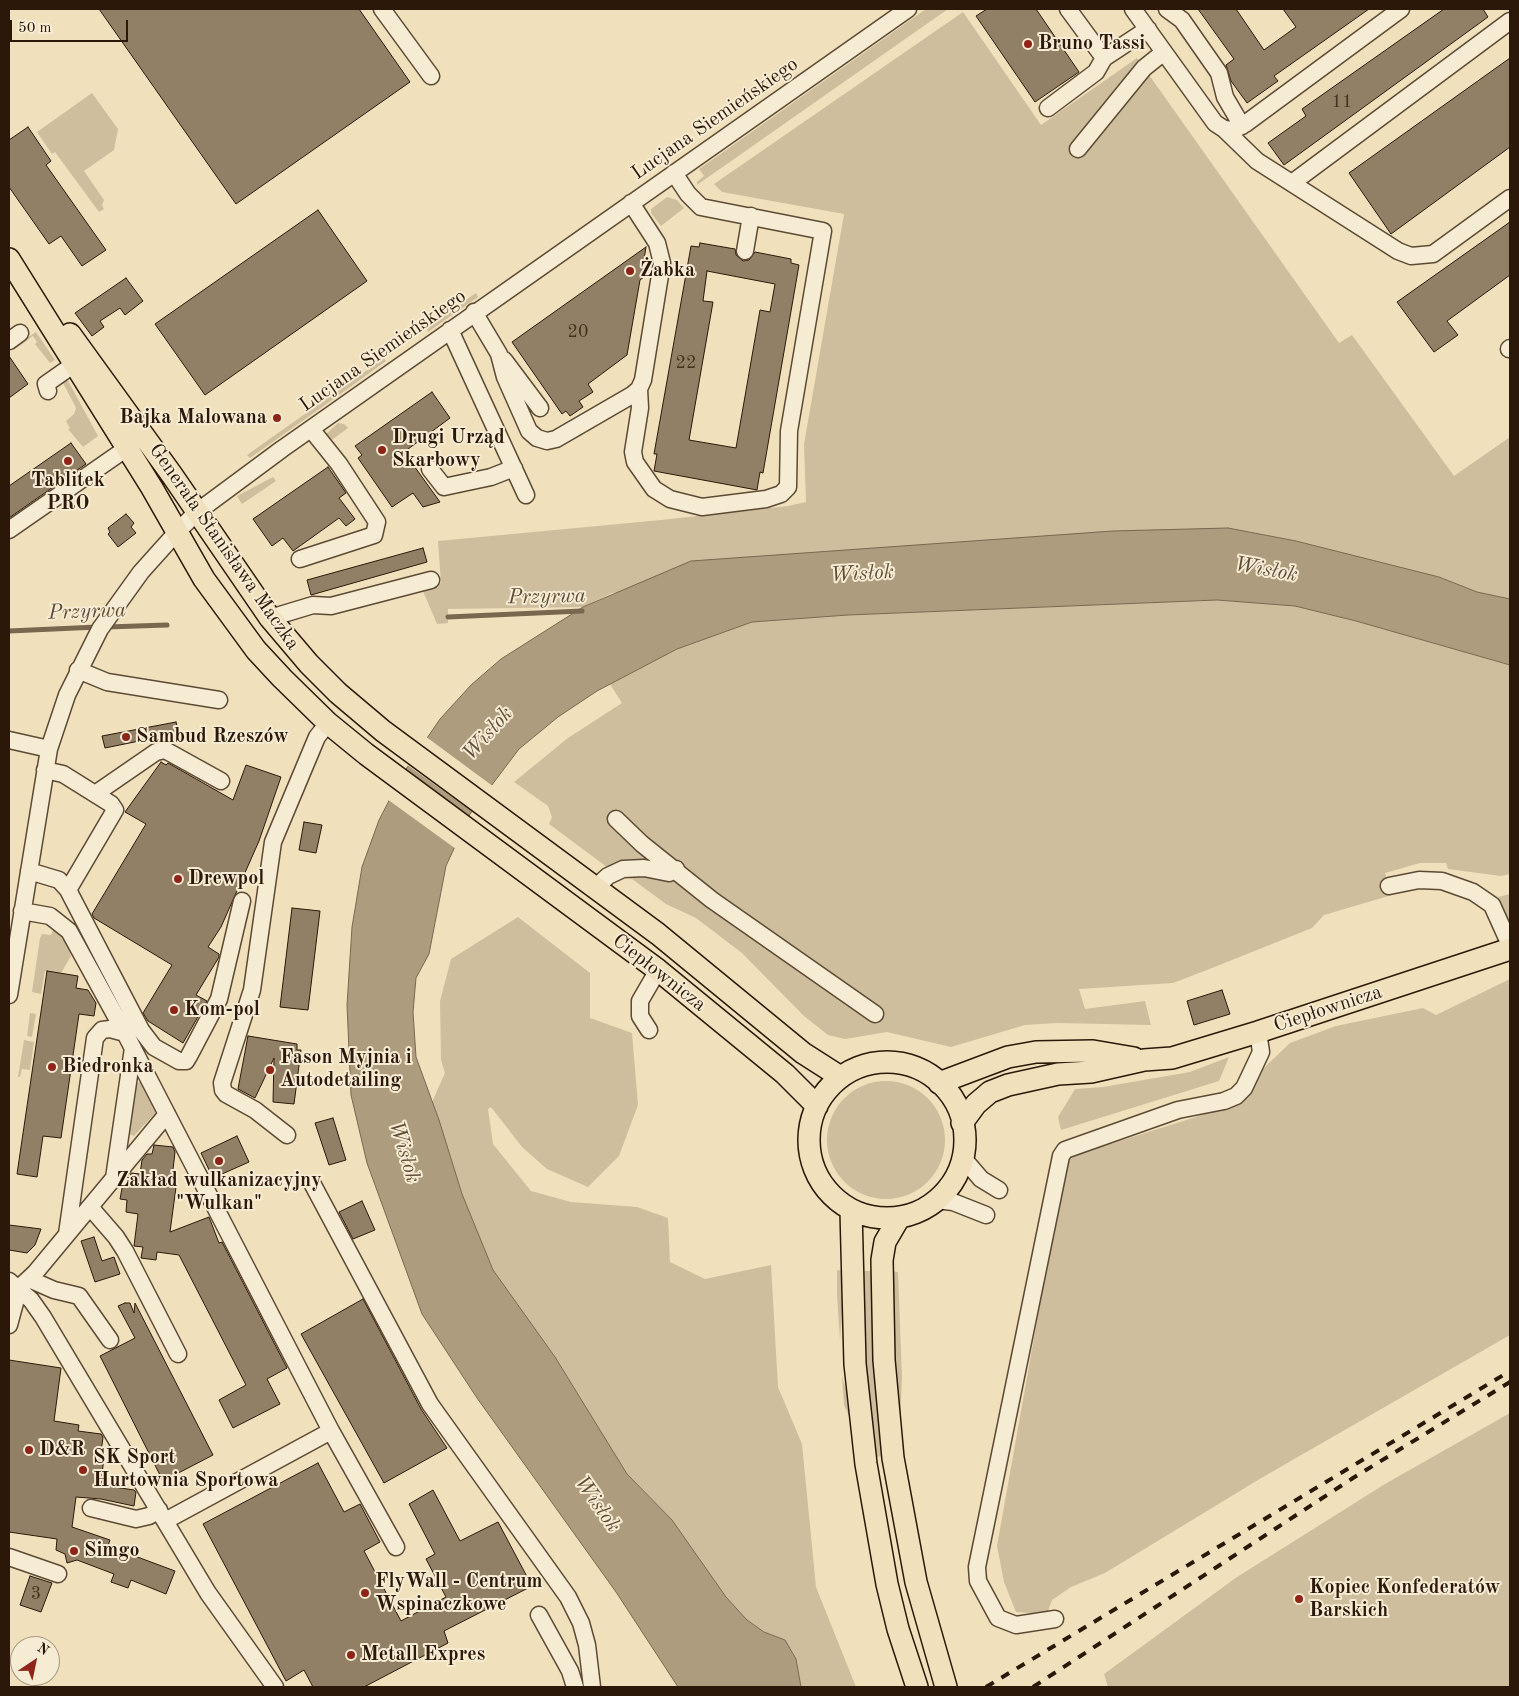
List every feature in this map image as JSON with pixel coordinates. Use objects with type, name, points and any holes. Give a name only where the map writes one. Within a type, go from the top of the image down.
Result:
[{"type":"main road","name":"Generała Stanisława Maczka","points":[[9,252],[80,360],[127,448],[204,580],[256,650],[328,723],[366,754]]},
{"type":"main road","name":"Generała Stanisława Maczka","points":[[9,259],[80,360],[197,512],[270,618],[309,664],[338,693],[383,731],[512,826]]},
{"type":"main road","name":"Ciepłownicza","points":[[366,754],[658,970],[785,1074],[817,1106]]},
{"type":"main road","name":"Ciepłownicza","points":[[512,826],[658,934],[803,1053],[839,1076]]},
{"type":"main road","name":"Ciepłownicza","points":[[962,1123],[990,1092],[1008,1085],[1058,1074],[1091,1072],[1144,1060],[1172,1058],[1258,1032],[1510,949]]},
{"type":"main road","name":"Ciepłownicza","points":[[939,1084],[1008,1057],[1036,1052],[1094,1051],[1144,1060]]},
{"type":"main road","points":[[880,1063],[921,1071],[939,1084],[950,1094],[962,1123],[965,1141],[963,1158],[953,1182],[937,1200],[919,1211],[899,1218],[874,1217],[850,1210],[831,1195],[817,1176],[810,1153],[810,1129],[817,1106],[830,1085],[839,1076],[858,1067],[880,1063]]},
{"type":"main road","points":[[850,1210],[855,1364],[866,1464],[887,1584],[898,1628],[917,1687]]},
{"type":"main road","points":[[899,1218],[885,1242],[882,1260],[884,1360],[893,1458],[916,1582],[946,1687]]},
{"type":"street","points":[[382,9],[431,76]]},
{"type":"street","name":"Lucjana Siemieńskiego","points":[[9,995],[14,932],[22,911],[49,749],[66,694],[90,647],[128,589],[176,533],[197,512],[311,428],[908,9]]},
{"type":"street","points":[[1068,9],[1104,58]]},
{"type":"street","points":[[1167,9],[1182,20],[1219,73],[1225,97],[1242,126]]},
{"type":"street","points":[[1220,126],[1234,130],[1242,126],[1401,9]]},
{"type":"street","points":[[1048,108],[1096,72],[1104,58],[1143,16],[1164,52],[1220,126],[1258,161],[1398,251],[1411,256],[1423,257],[1433,254],[1510,198]]},
{"type":"street","points":[[1292,183],[1510,21]]},
{"type":"street","points":[[1078,149],[1144,68],[1164,52]]},
{"type":"street","points":[[1200,102],[1222,85]]},
{"type":"street","points":[[639,389],[640,408],[633,452],[635,462],[654,489],[670,499],[702,507],[766,499],[782,494],[788,487],[789,431],[822,230],[701,207],[688,194],[674,173]]},
{"type":"street","points":[[500,354],[505,377],[530,431],[538,438],[547,441],[556,439],[632,395],[639,389],[643,380],[662,263],[657,243],[631,203]]},
{"type":"street","points":[[745,251],[751,216]]},
{"type":"street","points":[[474,312],[500,354],[540,408]]},
{"type":"street","points":[[450,330],[526,495]]},
{"type":"street","points":[[48,391],[46,384],[80,360]]},
{"type":"street","points":[[300,559],[374,535],[377,522],[339,464],[311,428]]},
{"type":"street","points":[[9,530],[127,448]]},
{"type":"street","points":[[430,469],[444,487],[491,477],[514,468]]},
{"type":"street","points":[[270,618],[313,605],[331,606],[431,580]]},
{"type":"street","points":[[78,670],[107,682],[219,700]]},
{"type":"street","points":[[287,1135],[255,1110],[226,1094],[223,1090],[222,1082],[252,990],[273,842],[317,737],[328,723]]},
{"type":"street","points":[[9,740],[49,749]]},
{"type":"street","points":[[95,794],[156,752],[165,750],[221,781]]},
{"type":"street","points":[[45,770],[63,774],[112,804],[115,810],[68,890]]},
{"type":"street","points":[[616,819],[642,844],[676,869],[712,900],[875,1014]]},
{"type":"street","points":[[595,888],[608,876],[624,869],[644,868],[669,873],[676,869]]},
{"type":"street","points":[[29,870],[59,880],[68,890],[140,1030],[154,1047],[179,1061],[186,1061],[219,999],[242,901]]},
{"type":"street","points":[[1389,886],[1419,880],[1442,881],[1473,892],[1492,905],[1510,945]]},
{"type":"street","points":[[22,911],[50,916],[69,931],[133,1048],[331,1431],[396,1547]]},
{"type":"street","points":[[649,1030],[640,1016],[640,1001],[658,970]]},
{"type":"street","points":[[67,1234],[95,1038],[102,1030],[110,1029],[125,1033]]},
{"type":"street","points":[[1056,1619],[1016,1626],[998,1618],[978,1580],[976,1567],[1061,1156],[1065,1150],[1178,1110],[1224,1101],[1236,1096],[1244,1088],[1261,1052],[1258,1032]]},
{"type":"street","points":[[114,1178],[133,1048]]},
{"type":"street","points":[[9,1325],[19,1283],[67,1234],[167,1114]]},
{"type":"street","points":[[963,1158],[980,1179],[999,1190]]},
{"type":"street","points":[[313,1185],[430,1404],[568,1597],[581,1623],[587,1645],[592,1687]]},
{"type":"street","points":[[937,1200],[953,1202],[986,1215]]},
{"type":"street","points":[[90,1207],[116,1237],[125,1251],[178,1354]]},
{"type":"street","points":[[19,1283],[79,1296],[110,1340]]},
{"type":"street","points":[[19,1283],[43,1317],[208,1593],[275,1687]]},
{"type":"street","points":[[91,1508],[136,1519],[162,1516],[331,1431]]},
{"type":"street","points":[[9,1557],[58,1574]]},
{"type":"street","points":[[539,1615],[570,1671],[575,1687]]},
{"type":"shaded area","points":[[926,9],[948,9],[697,185],[697,182],[704,176],[699,169]]},
{"type":"shaded area","points":[[963,12],[1041,125],[1137,58],[1339,343],[1352,335],[1454,476],[1510,437],[1510,599],[1477,592],[1439,577],[1296,541],[1228,528],[612,593],[583,607],[448,609],[448,623],[437,624],[422,589],[441,583],[438,541],[661,520],[788,506],[806,502],[804,444],[844,214],[722,192],[714,184]]},
{"type":"shaded area","points":[[92,93],[118,129],[114,150],[84,171],[104,200],[102,205],[104,209],[99,212],[55,152],[52,154],[37,132]]},
{"type":"shaded area","points":[[667,197],[677,200],[684,208],[661,226],[651,213],[651,209]]},
{"type":"shaded area","points":[[476,293],[478,297],[428,332],[426,327]]},
{"type":"shaded area","points":[[36,332],[55,360],[50,363],[35,344],[37,342],[33,336],[14,350],[12,348]]},
{"type":"shaded area","points":[[384,358],[386,361],[335,398],[250,458],[247,455]]},
{"type":"shaded area","points":[[66,377],[98,436],[83,447],[68,429],[70,428],[66,421],[74,414],[76,408],[62,381]]},
{"type":"shaded area","points":[[338,423],[344,424],[348,428],[329,442],[326,434]]},
{"type":"shaded area","points":[[273,477],[276,481],[242,504],[237,496]]},
{"type":"shaded area","points":[[1217,600],[1295,606],[1356,621],[1510,665],[1510,874],[1501,876],[1448,869],[1446,863],[1420,863],[1385,873],[1392,895],[1324,915],[1312,928],[1173,983],[1079,989],[1085,1009],[1145,1001],[1151,1025],[1057,1023],[1025,1025],[951,1047],[887,1032],[845,1039],[828,1035],[804,1016],[742,953],[696,918],[666,904],[632,879],[619,876],[549,824],[552,817],[548,806],[514,782],[568,738],[622,703],[610,684],[677,649],[752,622],[848,615]]},
{"type":"shaded area","points":[[1510,894],[1510,925],[1509,926],[1498,897]]},
{"type":"shaded area","points":[[518,917],[590,973],[590,1018],[632,1033],[638,1105],[619,1156],[588,1187],[547,1169],[522,1147],[491,1107],[488,1109],[493,1144],[531,1191],[571,1202],[637,1207],[668,1218],[670,1262],[705,1279],[771,1265],[778,1387],[802,1444],[816,1587],[856,1687],[801,1687],[796,1659],[785,1640],[764,1632],[747,1620],[726,1597],[672,1520],[627,1474],[555,1357],[493,1270],[462,1194],[432,1102],[445,1073],[441,1060],[440,1001],[451,959]]},
{"type":"shaded area","points":[[54,928],[68,945],[71,956],[61,973],[45,971],[41,994],[32,992],[40,938],[42,934],[51,935]]},
{"type":"shaded area","points":[[1510,979],[1510,1335],[1263,1477],[1105,1573],[1071,1587],[1052,1600],[1047,1614],[1016,1612],[1004,1582],[997,1546],[1066,1158],[1221,1109],[1290,1043],[1336,1026],[1423,1008],[1436,1015]]},
{"type":"shaded area","points":[[30,1013],[36,1014],[32,1037],[27,1036]]},
{"type":"shaded area","points":[[24,1040],[34,1042],[30,1070],[22,1069],[20,1077],[18,1077]]},
{"type":"shaded area","points":[[1229,1057],[1219,1081],[1061,1130],[1058,1117],[1075,1089],[1103,1087],[1190,1072]]},
{"type":"shaded area","points":[[886,1081],[909,1085],[928,1098],[941,1117],[945,1140],[941,1163],[928,1182],[909,1195],[886,1199],[863,1195],[844,1182],[831,1163],[827,1140],[831,1117],[844,1098],[863,1085]]},
{"type":"shaded area","points":[[142,1083],[157,1111],[134,1136],[128,1134],[136,1084]]},
{"type":"shaded area","points":[[837,1270],[845,1271],[840,1340],[837,1295]]},
{"type":"shaded area","points":[[862,1271],[873,1271],[886,1456],[874,1457],[865,1368]]},
{"type":"shaded area","points":[[890,1271],[898,1272],[902,1377],[900,1426]]},
{"type":"shaded area","points":[[842,1376],[851,1408],[853,1425],[844,1405]]},
{"type":"shaded area","points":[[1510,1413],[1510,1687],[1108,1687],[1104,1674],[1237,1577],[1385,1484]]},
{"type":"water","name":"Wisłok","points":[[1228,528],[1296,541],[1439,577],[1477,592],[1510,599],[1510,665],[1356,621],[1295,606],[1217,600],[848,615],[752,622],[677,649],[597,691],[558,717],[519,749],[470,814],[446,866],[429,954],[416,978],[413,1012],[416,1057],[439,1120],[462,1194],[493,1270],[555,1357],[627,1474],[672,1520],[726,1597],[747,1620],[764,1632],[785,1640],[796,1659],[801,1687],[678,1687],[616,1592],[477,1398],[422,1314],[367,1163],[351,1095],[347,1005],[352,927],[362,867],[379,820],[404,772],[440,719],[471,685],[501,659],[583,607],[691,561],[1113,531]]},
{"type":"pier","points":[[425,736],[494,787],[474,813],[406,764]]},
{"type":"pier","points":[[403,769],[471,818],[456,849],[387,799]]},
{"type":"building","points":[[99,9],[359,9],[410,82],[236,204]]},
{"type":"building","name":"Bruno Tassi","points":[[987,9],[1036,9],[1079,72],[1035,102],[976,16]]},
{"type":"building","points":[[1198,9],[1236,9],[1264,50],[1296,27],[1283,9],[1369,9],[1274,76],[1278,81],[1247,103],[1231,81],[1226,65],[1234,59]]},
{"type":"building","points":[[1444,9],[1483,9],[1488,17],[1284,165],[1268,143],[1306,116],[1302,109]]},
{"type":"building","points":[[1510,58],[1510,147],[1391,234],[1349,173]]},
{"type":"building","points":[[28,127],[51,161],[46,165],[106,250],[82,266],[61,236],[49,244],[9,187],[9,140]]},
{"type":"building","points":[[318,210],[367,281],[205,395],[155,324]]},
{"type":"building","points":[[1510,222],[1510,275],[1447,321],[1458,335],[1434,352],[1397,302]]},
{"type":"building","points":[[700,243],[735,249],[736,255],[743,261],[749,260],[755,252],[791,259],[791,263],[799,265],[763,473],[760,472],[757,490],[654,471],[657,454],[654,454],[691,246],[699,247]],"holes":[[[707,271],[775,284],[770,312],[760,310],[736,448],[689,440],[713,302],[703,301]]]},
{"type":"building","points":[[646,247],[642,272],[645,276],[640,280],[627,355],[588,384],[593,392],[579,401],[583,407],[570,416],[566,411],[562,414],[512,342]]},
{"type":"building","points":[[126,278],[143,301],[125,315],[120,308],[100,321],[104,327],[92,336],[75,313]]},
{"type":"building","points":[[9,356],[28,384],[9,398]]},
{"type":"building","name":"Drugi Urząd Skarbowy","points":[[432,392],[450,418],[404,452],[440,502],[423,507],[413,493],[392,507],[358,458],[362,455],[355,446]]},
{"type":"building","points":[[71,443],[86,464],[9,518],[9,486]]},
{"type":"building","points":[[328,467],[346,493],[339,498],[355,519],[346,526],[339,518],[293,551],[283,538],[272,546],[253,519]]},
{"type":"building","points":[[126,514],[134,523],[131,527],[136,533],[118,547],[108,534],[110,532],[108,528]]},
{"type":"building","points":[[423,548],[427,562],[311,595],[307,580]]},
{"type":"building","name":"Sambud Rzeszów","points":[[176,722],[178,730],[149,739],[105,748],[102,736]]},
{"type":"building","name":"Drewpol","points":[[161,762],[166,765],[168,763],[233,800],[246,765],[281,777],[259,841],[221,927],[208,947],[219,954],[219,957],[196,995],[207,1001],[183,1043],[148,1021],[143,1013],[172,965],[94,918],[92,914],[146,824],[125,812]]},
{"type":"building","points":[[304,822],[322,825],[316,853],[299,850]]},
{"type":"building","points":[[292,908],[320,911],[308,1010],[280,1007]]},
{"type":"building","name":"Biedronka","points":[[47,971],[78,976],[76,988],[88,990],[96,1003],[94,1016],[79,1014],[61,1138],[43,1136],[37,1177],[17,1174]]},
{"type":"building","points":[[1222,990],[1230,1014],[1194,1025],[1187,1001]]},
{"type":"building","name":"Fason Myjnia i Autodetailing","points":[[248,1036],[297,1044],[297,1050],[301,1050],[294,1104],[273,1102],[274,1058],[255,1098],[238,1089]]},
{"type":"building","points":[[333,1118],[346,1160],[329,1165],[315,1123]]},
{"type":"building","points":[[237,1136],[249,1162],[213,1178],[201,1153]]},
{"type":"building","points":[[154,1145],[173,1147],[175,1152],[171,1187],[176,1187],[170,1232],[209,1217],[219,1243],[222,1242],[287,1368],[267,1379],[280,1404],[233,1428],[219,1400],[246,1385],[179,1255],[157,1252],[156,1260],[141,1258],[143,1247],[134,1246],[138,1214],[126,1212],[127,1200],[120,1199],[123,1183],[127,1177],[130,1178],[131,1173],[140,1174],[142,1160],[147,1154],[152,1154]]},
{"type":"building","points":[[362,1201],[375,1230],[353,1239],[339,1212]]},
{"type":"building","points":[[9,1225],[41,1229],[35,1245],[27,1253],[9,1250]]},
{"type":"building","points":[[94,1237],[102,1261],[114,1257],[120,1274],[95,1282],[81,1241]]},
{"type":"building","points":[[363,1299],[421,1409],[447,1448],[384,1483],[301,1334]]},
{"type":"building","points":[[130,1303],[134,1313],[135,1303],[213,1455],[163,1481],[100,1356],[135,1338],[118,1306]]},
{"type":"building","points":[[9,1360],[61,1368],[54,1421],[79,1425],[78,1431],[101,1434],[103,1437],[101,1453],[104,1456],[101,1485],[134,1490],[136,1492],[134,1506],[101,1499],[76,1497],[72,1527],[110,1540],[108,1546],[175,1571],[166,1594],[131,1580],[128,1588],[111,1582],[114,1574],[77,1560],[67,1563],[65,1554],[56,1550],[57,1539],[9,1532]]},
{"type":"building","points":[[318,1463],[344,1512],[360,1504],[380,1542],[364,1551],[401,1621],[446,1597],[426,1559],[435,1554],[409,1504],[433,1490],[460,1541],[498,1522],[532,1586],[444,1631],[448,1643],[364,1687],[313,1687],[304,1670],[286,1681],[203,1524]]},
{"type":"building","points":[[30,1576],[52,1583],[41,1612],[20,1605]]},
{"type":"waterway","name":"Przyrwa","points":[[448,617],[582,611]]},
{"type":"waterway","name":"Przyrwa","points":[[107,627],[167,625]]},
{"type":"waterway","name":"Przyrwa","points":[[9,631],[98,627]]},
{"type":"railway","points":[[986,1687],[1510,1371]]},
{"type":"railway","points":[[1033,1687],[1353,1478],[1510,1382]]},
{"type":"place","name":"Bruno Tassi","points":[[1028,44]]},
{"type":"place","name":"Żabka","points":[[630,271]]},
{"type":"place","name":"Bajka Malowana","points":[[277,418]]},
{"type":"place","name":"Drugi Urząd Skarbowy","points":[[382,450]]},
{"type":"place","name":"Tablitek PRO","points":[[68,461]]},
{"type":"place","name":"Sambud Rzeszów","points":[[126,737]]},
{"type":"place","name":"Drewpol","points":[[178,879]]},
{"type":"place","name":"Kom-pol","points":[[174,1010]]},
{"type":"place","name":"Biedronka","points":[[52,1067]]},
{"type":"place","name":"Fason Myjnia i Autodetailing","points":[[270,1070]]},
{"type":"place","name":"Zakład wulkanizacyjny \"Wulkan\"","points":[[219,1161]]},
{"type":"place","name":"D&R","points":[[29,1450]]},
{"type":"place","name":"SK Sport Hurtownia Sportowa","points":[[83,1470]]},
{"type":"place","name":"Simgo","points":[[74,1551]]},
{"type":"place","name":"FlyWall - Centrum Wspinaczkowe","points":[[365,1593]]},
{"type":"place","name":"Kopiec Konfederatów Barskich","points":[[1299,1599]]},
{"type":"place","name":"Metall Expres","points":[[351,1655]]}]
